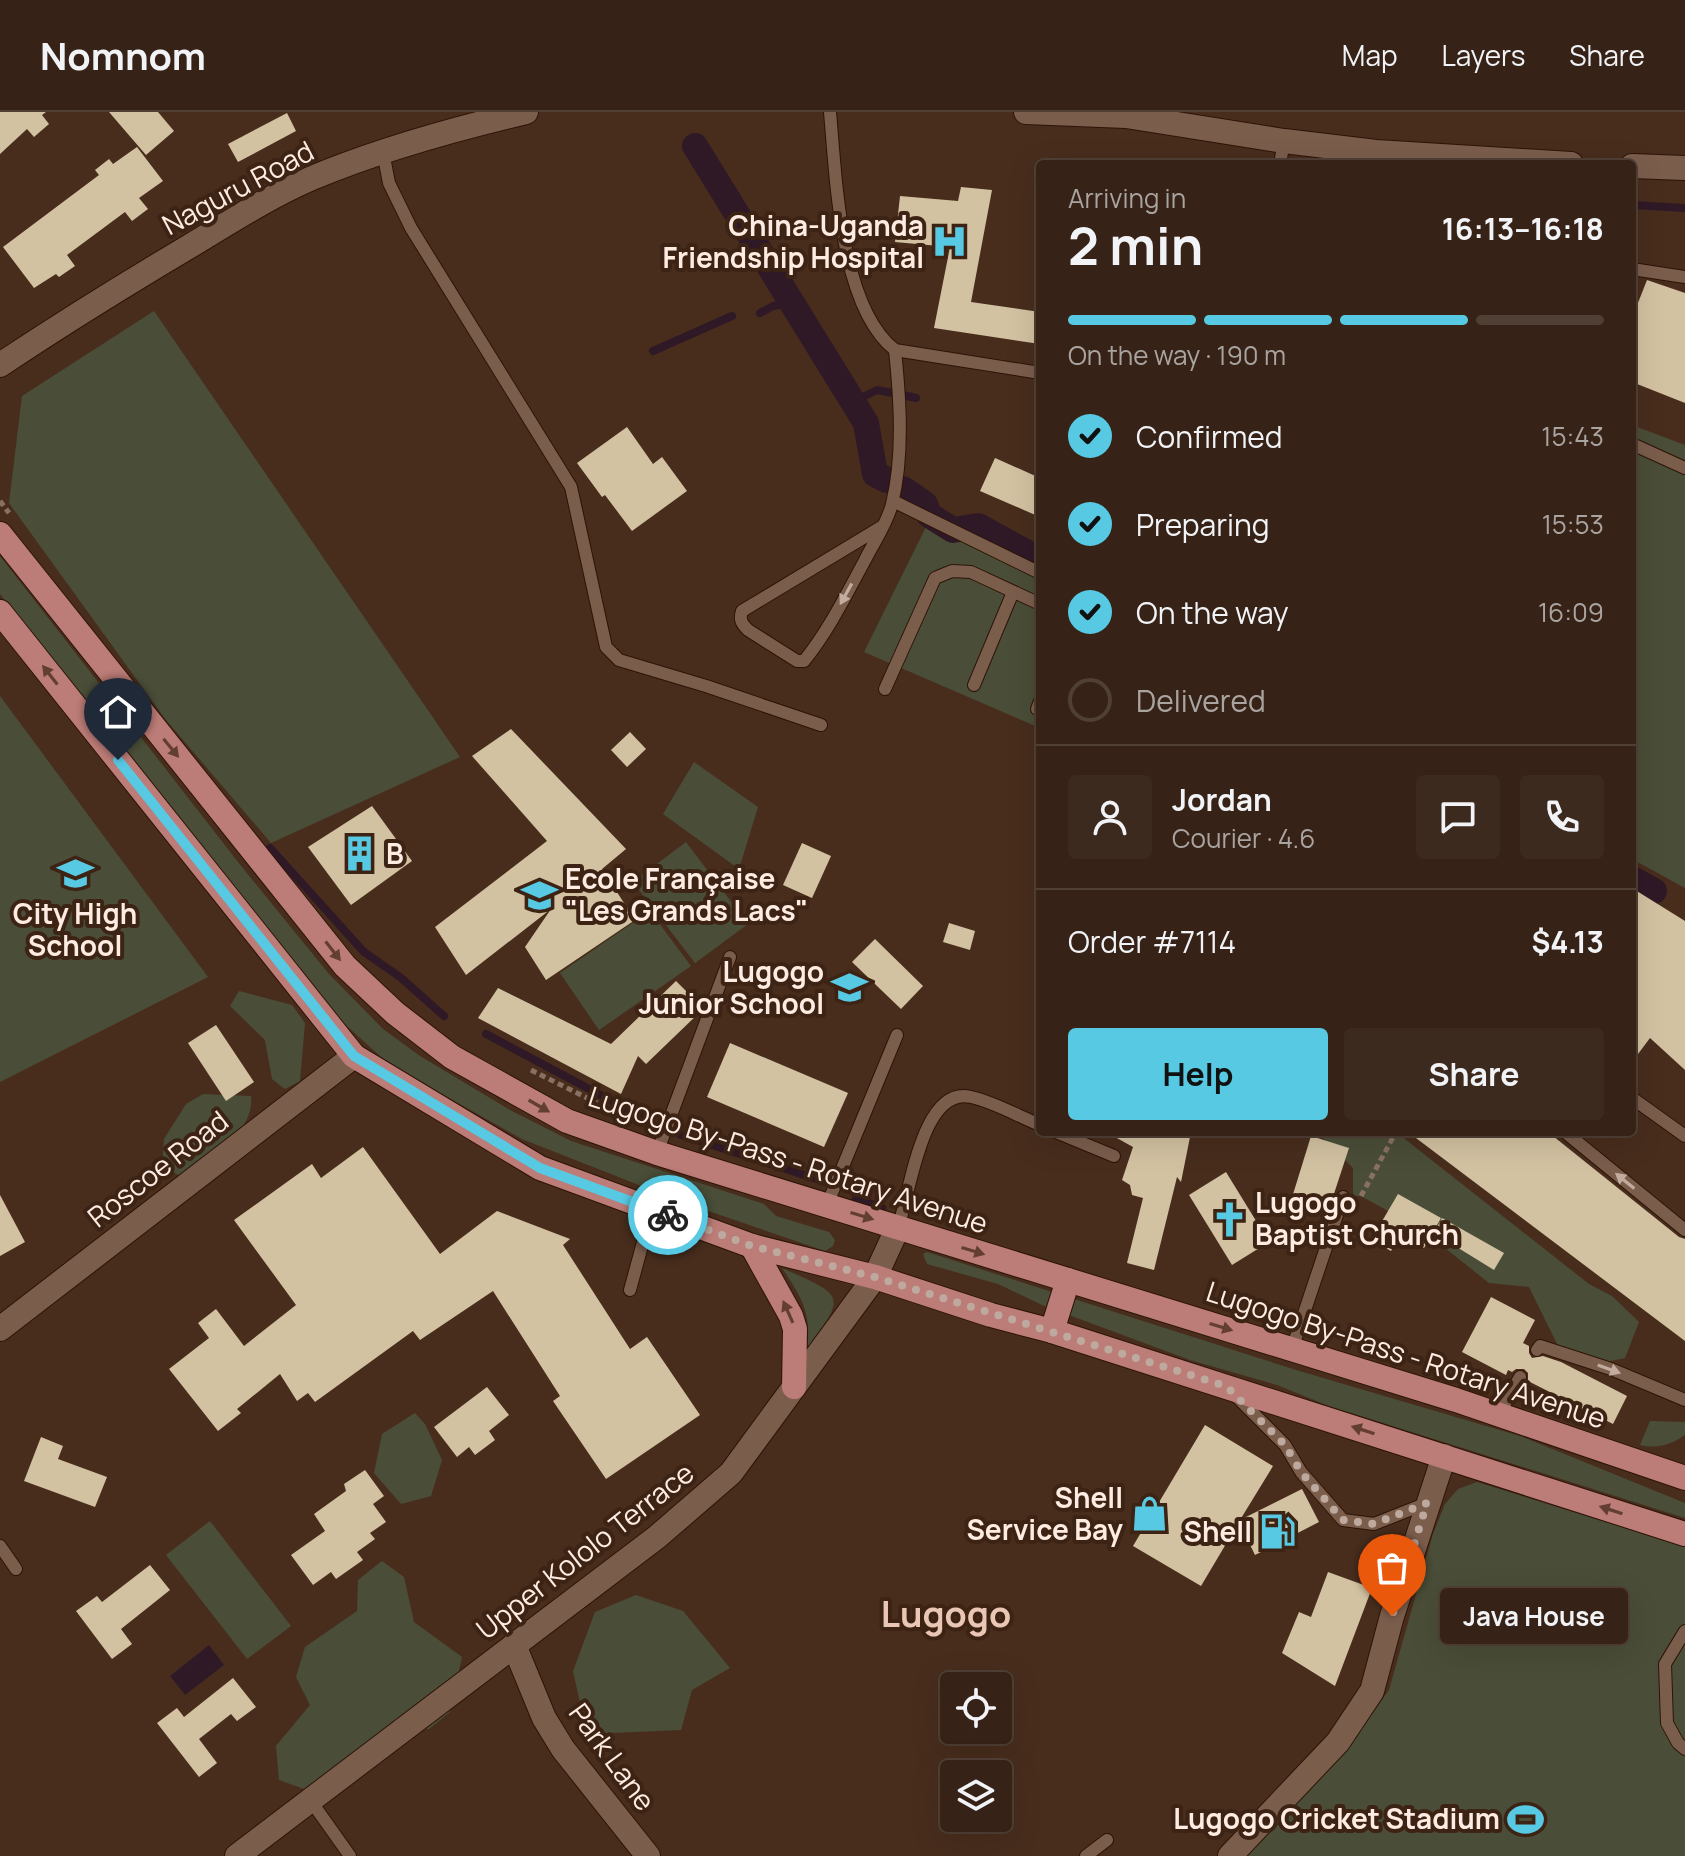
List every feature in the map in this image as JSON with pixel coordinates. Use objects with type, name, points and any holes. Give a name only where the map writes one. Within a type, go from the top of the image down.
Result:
[{"type":"main road","name":"Lugogo By-Pass - Rotary Avenue","points":[[0,534],[345,966],[395,1013],[452,1057],[567,1121],[657,1153],[1499,1414],[1685,1478]]},
{"type":"main road","points":[[0,612],[354,1056],[540,1168],[752,1246],[875,1277],[991,1315],[1052,1331],[1685,1534]]},
{"type":"main road","points":[[752,1246],[791,1316],[795,1329],[794,1387]]},
{"type":"main road","points":[[1052,1331],[1068,1280]]},
{"type":"street","name":"Naguru Road","points":[[0,365],[85,309],[248,211],[310,179],[463,126],[526,112]]},
{"type":"street","points":[[1026,112],[1126,116],[1282,153],[1390,153],[1505,160]]},
{"type":"street","points":[[1636,166],[1685,168]]},
{"type":"street","name":"Roscoe Road","points":[[0,1329],[354,1056]]},
{"type":"street","name":"Upper Kololo Terrace","points":[[237,1856],[657,1537],[731,1473],[875,1277],[898,1227]]},
{"type":"street","points":[[1230,1856],[1338,1742],[1372,1691],[1392,1616],[1444,1456]]},
{"type":"street","name":"Park Lane","points":[[514,1645],[544,1718],[563,1749],[648,1856]]},
{"type":"lane","points":[[830,112],[850,269],[865,314],[885,342],[895,350],[1036,372]]},
{"type":"lane","points":[[383,152],[389,183],[411,228],[571,487],[606,647],[619,660],[821,725]]},
{"type":"lane","points":[[1636,270],[1685,277]]},
{"type":"lane","points":[[883,526],[742,611],[742,623],[797,661],[804,661],[819,643],[883,526],[893,501],[899,415],[895,350]]},
{"type":"lane","points":[[1636,446],[1685,468]]},
{"type":"lane","points":[[893,501],[1036,571]]},
{"type":"lane","points":[[885,689],[935,578],[952,571],[971,572],[1036,602]]},
{"type":"lane","points":[[974,685],[1013,592]]},
{"type":"lane","points":[[657,1153],[730,957]]},
{"type":"lane","points":[[827,1205],[897,1035]]},
{"type":"lane","points":[[898,1227],[911,1171],[935,1111],[950,1098],[968,1096],[1036,1123]]},
{"type":"lane","points":[[1636,1101],[1685,1136]]},
{"type":"lane","points":[[1066,1136],[1114,1156]]},
{"type":"lane","points":[[1570,1136],[1685,1230]]},
{"type":"lane","points":[[1292,1349],[1343,1197]]},
{"type":"lane","points":[[630,1290],[652,1209]]},
{"type":"lane","points":[[1537,1350],[1540,1346],[1611,1369],[1685,1400]]},
{"type":"lane","points":[[1499,1414],[1520,1377]]},
{"type":"lane","points":[[1226,1386],[1285,1445],[1301,1472],[1343,1520],[1374,1524],[1427,1503]]},
{"type":"lane","points":[[0,1546],[16,1569]]},
{"type":"lane","points":[[1685,1631],[1665,1664],[1667,1723],[1685,1749]]},
{"type":"lane","points":[[311,1801],[350,1856]]},
{"type":"lane","points":[[1086,1856],[1107,1840]]},
{"type":"green space","points":[[154,311],[460,757],[271,843],[166,720],[9,503],[22,396]]},
{"type":"green space","points":[[1636,427],[1685,445],[1685,888],[1636,861]]},
{"type":"green space","points":[[927,525],[998,555],[1036,577],[1036,726],[864,652]]},
{"type":"green space","points":[[0,556],[238,862],[329,974],[383,1029],[420,1056],[510,1110],[571,1141],[764,1204],[776,1216],[829,1232],[835,1240],[833,1246],[825,1251],[682,1202],[522,1139],[390,1065],[338,1018],[259,928],[0,594]]},
{"type":"green space","points":[[0,696],[208,977],[0,1082]]},
{"type":"green space","points":[[694,762],[758,807],[739,869],[663,814]]},
{"type":"green space","points":[[686,842],[748,924],[695,963],[633,882]]},
{"type":"green space","points":[[650,911],[691,966],[599,1030],[560,973]]},
{"type":"green space","points":[[239,991],[292,1005],[305,1023],[300,1081],[285,1089],[272,1079],[265,1040],[230,1006]]},
{"type":"green space","points":[[203,1094],[251,1096],[250,1110],[245,1122],[227,1143],[181,1176],[162,1167],[164,1139],[186,1104]]},
{"type":"green space","points":[[1321,1136],[1401,1136],[1589,1284],[1612,1296],[1639,1322],[1625,1358],[1596,1364],[1559,1348],[1529,1287],[1489,1283],[1440,1244],[1361,1196],[1353,1196],[1353,1168]]},
{"type":"green space","points":[[927,1252],[1296,1370],[1520,1436],[1685,1503],[1685,1518],[1329,1406],[1277,1385],[1190,1360],[1042,1305],[998,1284],[927,1264],[923,1254]]},
{"type":"green space","points":[[782,1268],[819,1286],[833,1300],[828,1319],[806,1353],[807,1318],[796,1289]]},
{"type":"green space","points":[[415,1413],[425,1424],[442,1460],[431,1496],[401,1504],[374,1473],[382,1434]]},
{"type":"green space","points":[[1650,1421],[1685,1422],[1685,1435],[1664,1445],[1640,1445]]},
{"type":"green space","points":[[1477,1482],[1685,1547],[1685,1856],[1246,1856],[1349,1747],[1389,1690],[1433,1534],[1445,1504],[1458,1489]]},
{"type":"green space","points":[[210,1521],[291,1626],[247,1659],[166,1555]]},
{"type":"green space","points":[[382,1561],[404,1577],[414,1622],[462,1657],[450,1712],[429,1729],[387,1728],[304,1789],[279,1780],[276,1746],[310,1705],[296,1677],[305,1647],[357,1611],[358,1580]]},
{"type":"green space","points":[[636,1595],[683,1611],[730,1668],[692,1690],[681,1730],[587,1734],[573,1671],[595,1612]]},
{"type":"shaded area","points":[[209,1645],[224,1665],[185,1695],[170,1676]]},
{"type":"building","points":[[0,112],[46,112],[42,115],[49,124],[34,137],[27,129],[0,154]]},
{"type":"building","points":[[109,112],[158,112],[174,131],[146,155]]},
{"type":"building","points":[[287,113],[296,131],[238,162],[228,144]]},
{"type":"building","points":[[137,147],[163,181],[139,198],[148,209],[132,221],[125,212],[67,255],[75,266],[34,288],[3,247],[99,175],[95,170],[109,159],[113,164]]},
{"type":"building","points":[[961,187],[992,190],[971,302],[1036,311],[1036,343],[934,328],[950,247],[895,242],[900,196],[958,201]]},
{"type":"building","points":[[1647,280],[1685,293],[1685,403],[1636,384],[1636,308]]},
{"type":"building","points":[[627,427],[653,464],[662,457],[687,491],[632,531],[577,463]]},
{"type":"building","points":[[995,458],[1036,476],[1036,515],[980,491]]},
{"type":"building","points":[[511,729],[626,849],[602,869],[635,920],[546,980],[525,947],[551,909],[466,975],[435,927],[547,841],[472,756]]},
{"type":"building","points":[[630,732],[646,749],[627,767],[611,750]]},
{"type":"building","name":"B","points":[[372,806],[412,861],[351,905],[308,847]]},
{"type":"building","points":[[802,843],[831,856],[812,898],[783,885]]},
{"type":"building","points":[[1636,890],[1685,921],[1685,1070],[1650,1038],[1636,1057]]},
{"type":"building","points":[[949,923],[975,931],[970,950],[943,942]]},
{"type":"building","points":[[875,939],[923,986],[901,1009],[852,962]]},
{"type":"building","points":[[676,981],[702,1007],[700,1012],[646,1064],[638,1056],[621,1094],[478,1018],[498,988],[611,1044]]},
{"type":"building","points":[[216,1025],[254,1082],[226,1101],[188,1043]]},
{"type":"building","points":[[730,1043],[848,1093],[824,1147],[707,1097]]},
{"type":"building","points":[[1113,1136],[1190,1136],[1181,1182],[1177,1177],[1154,1270],[1127,1263],[1143,1198],[1132,1195],[1130,1185],[1122,1180],[1133,1147]]},
{"type":"building","points":[[1311,1136],[1349,1148],[1327,1215],[1290,1204]]},
{"type":"building","points":[[1413,1136],[1553,1136],[1685,1239],[1685,1341]]},
{"type":"building","points":[[363,1147],[440,1254],[497,1211],[570,1239],[563,1245],[630,1349],[647,1337],[700,1415],[606,1479],[553,1401],[560,1396],[493,1291],[420,1340],[413,1331],[315,1402],[308,1393],[297,1401],[280,1374],[237,1409],[241,1413],[218,1431],[169,1369],[209,1338],[198,1323],[216,1309],[244,1346],[296,1305],[234,1220],[312,1164],[321,1178]]},
{"type":"building","name":"Lugogo Baptist Church","points":[[1226,1172],[1269,1242],[1232,1265],[1189,1195]]},
{"type":"building","points":[[1398,1194],[1441,1218],[1424,1248],[1399,1235],[1391,1251],[1371,1240]]},
{"type":"building","points":[[0,1195],[25,1242],[0,1256]]},
{"type":"building","points":[[1442,1218],[1504,1253],[1494,1270],[1434,1233]]},
{"type":"building","points":[[1491,1297],[1535,1320],[1523,1343],[1529,1346],[1532,1358],[1543,1356],[1561,1362],[1627,1396],[1613,1424],[1528,1381],[1528,1373],[1524,1369],[1508,1370],[1506,1375],[1462,1352]]},
{"type":"building","points":[[487,1387],[509,1415],[489,1431],[495,1440],[475,1455],[469,1447],[457,1457],[434,1427]]},
{"type":"building","points":[[1205,1425],[1273,1466],[1240,1520],[1302,1489],[1319,1522],[1255,1555],[1239,1522],[1201,1586],[1133,1546]]},
{"type":"building","points":[[41,1437],[63,1446],[58,1459],[107,1477],[95,1507],[24,1481]]},
{"type":"building","points":[[365,1470],[384,1496],[373,1504],[386,1522],[370,1533],[375,1539],[357,1552],[363,1560],[336,1579],[331,1572],[313,1585],[291,1555],[325,1531],[314,1514],[346,1491],[344,1484]]},
{"type":"building","points":[[150,1565],[170,1590],[121,1629],[132,1644],[112,1659],[76,1611],[97,1596],[102,1602]]},
{"type":"building","points":[[1328,1572],[1372,1588],[1335,1686],[1282,1653],[1299,1612],[1311,1617]]},
{"type":"building","points":[[233,1678],[256,1707],[237,1721],[231,1714],[199,1739],[217,1763],[199,1777],[157,1723],[177,1708],[184,1717]]},
{"type":"waterway","points":[[695,146],[866,423],[875,474],[887,480]]},
{"type":"waterway","points":[[1636,205],[1685,208]]},
{"type":"waterway","points":[[760,313],[773,306],[793,303]]},
{"type":"waterway","points":[[653,351],[732,316]]},
{"type":"waterway","points":[[853,402],[877,390],[898,394]]},
{"type":"waterway","points":[[903,395],[916,398]]},
{"type":"waterway","points":[[903,489],[925,504],[929,515],[953,530],[978,526],[1036,558]]},
{"type":"waterway","points":[[270,848],[364,952],[400,977],[444,1016]]},
{"type":"waterway","points":[[1636,881],[1654,891]]},
{"type":"waterway","points":[[486,1034],[651,1122]]},
{"type":"waterway","points":[[681,1135],[826,1182]]},
{"type":"waterway","points":[[856,1198],[882,1208]]},
{"type":"way so far","points":[[668,1215],[752,1246],[875,1277],[1226,1386],[1285,1445],[1301,1472],[1343,1520],[1374,1524],[1427,1503],[1392,1616]]},
{"type":"place","name":"China-Uganda Friendship Hospital","points":[[950,242]]},
{"type":"place","name":"B","points":[[360,854]]},
{"type":"place","name":"City High School","points":[[75,874]]},
{"type":"place","name":"Ecole Française \"Les Grands Lacs\"","points":[[539,895]]},
{"type":"place","name":"Lugogo Junior School","points":[[850,988]]},
{"type":"place","name":"Lugogo Baptist Church","points":[[1229,1219]]},
{"type":"place","name":"Shell Service Bay","points":[[1149,1514]]},
{"type":"place","name":"Shell","points":[[1278,1532]]},
{"type":"place","name":"Java House","points":[[1392,1616]]},
{"type":"place","name":"Lugogo Cricket Stadium","points":[[1526,1819]]},
{"type":"district","name":"Lugogo","points":[[946,1614]]},
{"type":"route","points":[[118,760],[354,1056],[540,1168],[668,1215]]}]
